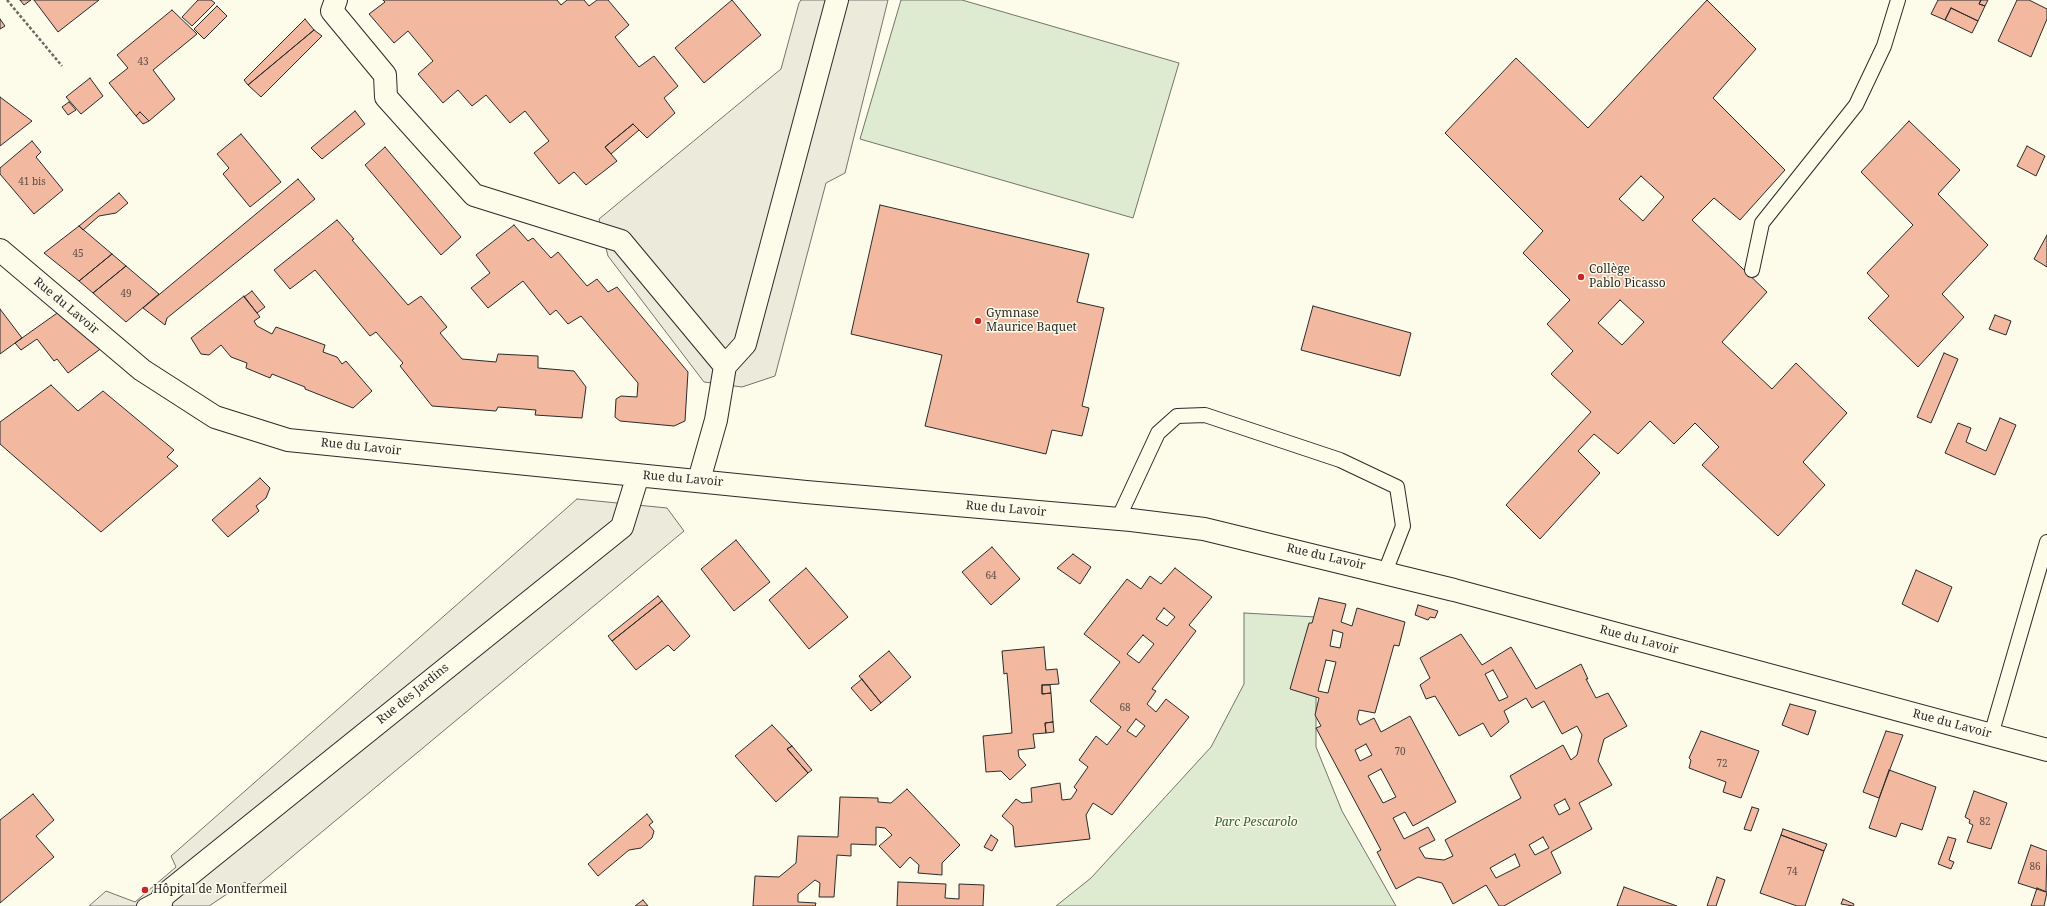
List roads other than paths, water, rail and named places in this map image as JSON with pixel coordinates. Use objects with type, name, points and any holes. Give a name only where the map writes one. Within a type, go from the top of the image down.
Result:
[{"type":"street","points":[[336,0],[332,11],[385,75],[386,97],[474,195],[621,242],[725,366]]},
{"type":"street","points":[[699,480],[716,420],[725,366],[744,344],[837,0]]},
{"type":"street","name":"Rue du Lavoir","points":[[0,250],[142,370],[215,417],[288,440],[699,480],[806,492],[1118,519],[1204,529],[1385,572],[2047,750]]},
{"type":"street","name":"Rue des Jardins","points":[[156,903],[622,526],[638,475]]},
{"type":"lane","points":[[1752,270],[1762,223],[1856,105],[1884,46],[1898,0]]},
{"type":"lane","points":[[1118,519],[1158,433],[1177,416],[1205,415],[1340,460],[1397,487],[1403,526],[1385,572]]},
{"type":"lane","points":[[1991,735],[2047,542]]},
{"type":"place","name":"Collège Pablo Picasso","points":[[1581,277]]},
{"type":"place","name":"Gymnase Maurice Baquet","points":[[978,321]]},
{"type":"place","name":"Hôpital de Montfermeil","points":[[145,890]]},
{"type":"park label","name":"Parc Pescarolo","points":[[1256,823]]}]
